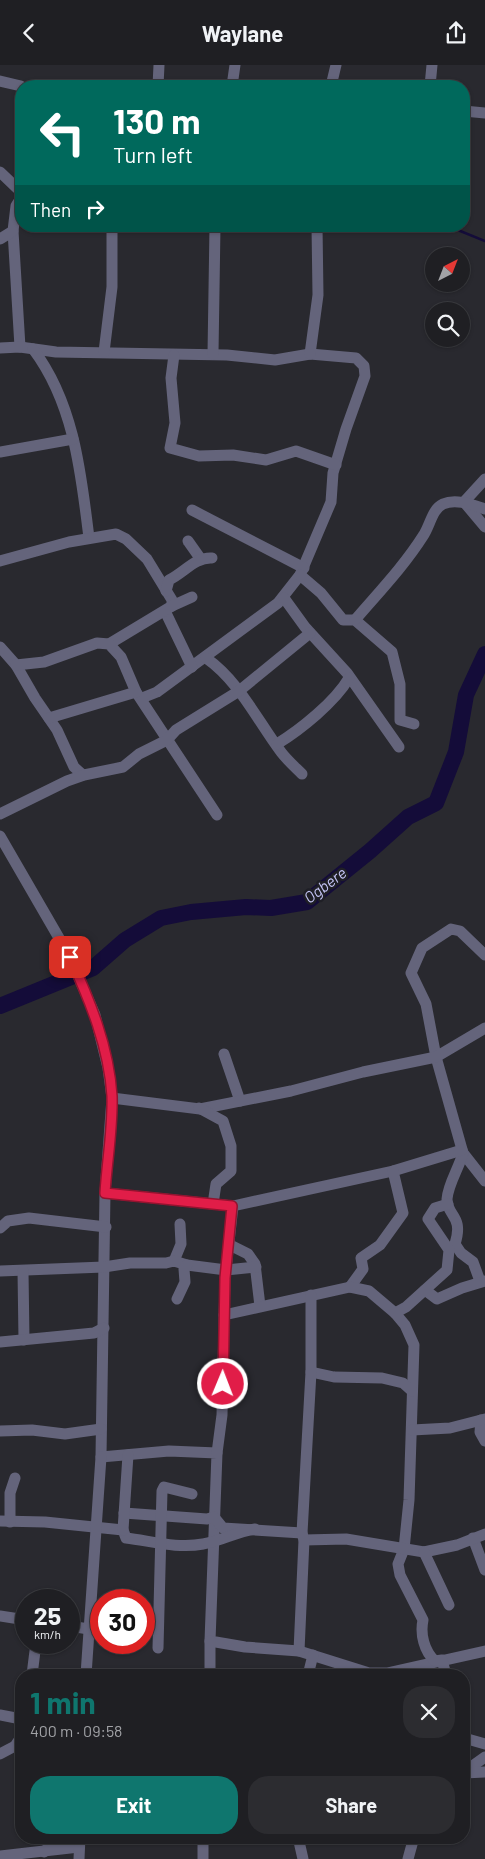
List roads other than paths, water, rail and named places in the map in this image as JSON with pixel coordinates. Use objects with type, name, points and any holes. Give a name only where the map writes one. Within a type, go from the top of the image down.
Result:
[{"type":"street","points":[[158,80],[159,65]]},
{"type":"street","points":[[233,80],[235,65]]},
{"type":"street","points":[[332,80],[336,65]]},
{"type":"street","points":[[431,80],[432,65]]},
{"type":"street","points":[[0,81],[15,85]]},
{"type":"street","points":[[470,112],[485,113]]},
{"type":"street","points":[[0,172],[15,186]]},
{"type":"street","points":[[15,214],[13,231],[20,347]]},
{"type":"street","points":[[0,239],[13,231]]},
{"type":"street","points":[[104,352],[112,287],[112,232]]},
{"type":"street","points":[[213,355],[215,232]]},
{"type":"street","points":[[310,354],[318,295],[316,232]]},
{"type":"street","points":[[0,348],[20,347],[275,359],[310,354],[356,358],[362,362],[366,371],[336,465],[331,486],[331,502],[302,571],[284,598],[157,692],[49,718]]},
{"type":"street","points":[[33,349],[45,365],[63,403],[74,439],[89,538]]},
{"type":"street","points":[[174,355],[171,378],[175,423],[170,448],[199,456],[233,455],[266,460],[296,451],[336,465]]},
{"type":"street","points":[[0,453],[74,439]]},
{"type":"street","points":[[464,502],[485,479]]},
{"type":"street","points":[[355,620],[410,556],[430,525],[434,512],[444,503],[464,502],[485,509]]},
{"type":"street","points":[[464,502],[485,527]]},
{"type":"street","points":[[192,510],[302,571],[343,620],[355,620],[392,652],[400,684],[400,720],[414,724]]},
{"type":"street","points":[[0,561],[89,538],[116,534],[126,539],[147,559],[172,600],[168,609],[192,667]]},
{"type":"street","points":[[166,591],[169,580],[206,558],[188,541]]},
{"type":"street","points":[[16,665],[44,662],[97,643],[109,644],[192,597]]},
{"type":"street","points":[[284,598],[310,633],[349,678],[399,747]]},
{"type":"street","points":[[0,814],[76,774],[123,767],[139,754],[167,740],[176,730],[239,691],[310,633]]},
{"type":"street","points":[[109,644],[121,657],[139,695],[216,815]]},
{"type":"street","points":[[0,647],[16,665],[57,730],[76,774]]},
{"type":"street","points":[[206,657],[218,666],[239,691],[277,744],[302,774]]},
{"type":"street","points":[[277,744],[298,732],[341,691],[349,678]]},
{"type":"street","points":[[0,837],[70,957],[88,997],[108,1068],[112,1098],[105,1193],[106,1227],[101,1457],[86,1669]]},
{"type":"street","points":[[485,955],[460,931],[451,929],[422,948],[411,973],[422,993],[428,1012],[436,1057],[462,1151],[485,1181]]},
{"type":"street","points":[[112,1098],[198,1108],[240,1101],[436,1057],[485,1028]]},
{"type":"street","points":[[224,1054],[240,1101]]},
{"type":"street","points":[[198,1108],[223,1121],[231,1146],[231,1171],[216,1184],[213,1204]]},
{"type":"street","points":[[105,1193],[232,1206],[393,1171],[462,1151]]},
{"type":"street","points":[[425,1290],[438,1299],[482,1281],[473,1262],[461,1253],[456,1244],[459,1231],[457,1220],[448,1204],[450,1185],[462,1151]]},
{"type":"street","points":[[350,1287],[363,1269],[361,1258],[380,1245],[403,1213],[393,1171]]},
{"type":"street","points":[[395,1313],[447,1270],[449,1250],[428,1219],[435,1208],[448,1204]]},
{"type":"street","points":[[210,1669],[216,1453],[222,1415],[226,1270],[230,1245],[232,1206]]},
{"type":"street","points":[[0,1228],[8,1221],[29,1219],[106,1227]]},
{"type":"street","points":[[174,1261],[180,1244],[180,1224]]},
{"type":"street","points":[[230,1245],[248,1254],[256,1267],[260,1307]]},
{"type":"street","points":[[0,1271],[104,1267],[130,1263],[166,1263],[174,1261],[187,1265],[226,1270],[256,1267]]},
{"type":"street","points":[[178,1299],[185,1282],[184,1269],[187,1265]]},
{"type":"street","points":[[22,1271],[24,1340]]},
{"type":"street","points":[[224,1315],[350,1287],[369,1291],[395,1313],[405,1325],[414,1345],[412,1430],[404,1549],[398,1564],[400,1575],[423,1620],[420,1627],[428,1655],[435,1661],[442,1660]]},
{"type":"street","points":[[299,1651],[311,1372],[311,1295]]},
{"type":"street","points":[[0,1342],[94,1333],[104,1327]]},
{"type":"street","points":[[311,1372],[334,1377],[382,1378],[403,1383],[412,1391]]},
{"type":"street","points":[[412,1430],[450,1428],[483,1419],[480,1432],[485,1441]]},
{"type":"street","points":[[0,1431],[32,1430],[65,1434],[101,1429]]},
{"type":"street","points":[[101,1457],[169,1451],[216,1453]]},
{"type":"street","points":[[128,1455],[123,1531],[126,1539],[162,1544],[202,1545],[237,1532],[255,1529]]},
{"type":"street","points":[[15,1477],[5,1522],[45,1522],[123,1531]]},
{"type":"street","points":[[158,1648],[162,1491],[164,1487],[192,1494]]},
{"type":"street","points":[[124,1513],[207,1519],[214,1517]]},
{"type":"street","points":[[214,1517],[223,1528],[255,1529],[303,1537],[346,1539],[424,1551],[456,1545],[485,1534]]},
{"type":"street","points":[[473,1538],[485,1570]]},
{"type":"street","points":[[424,1551],[448,1605]]},
{"type":"street","points":[[0,1616],[15,1618]]},
{"type":"street","points":[[80,1628],[89,1629]]},
{"type":"street","points":[[210,1641],[245,1647],[299,1651],[356,1669]]},
{"type":"street","points":[[404,1669],[485,1651]]},
{"type":"street","points":[[33,1669],[35,1654]]},
{"type":"street","points":[[309,1669],[312,1655]]},
{"type":"street","points":[[442,1660],[444,1669]]},
{"type":"street","points":[[0,1715],[15,1718]]},
{"type":"street","points":[[470,1740],[485,1744]]},
{"type":"street","points":[[0,1754],[15,1746]]},
{"type":"street","points":[[470,1768],[485,1757]]},
{"type":"street","points":[[470,1772],[485,1771]]},
{"type":"street","points":[[44,1852],[51,1844]]},
{"type":"street","points":[[203,1844],[204,1859]]},
{"type":"street","points":[[300,1844],[303,1859]]},
{"type":"street","points":[[408,1859],[412,1844]]},
{"type":"street","points":[[0,1856],[79,1848]]},
{"type":"waterway","points":[[463,232],[485,241]]},
{"type":"waterway","name":"Ogbere","points":[[0,1006],[93,968],[125,940],[161,918],[191,912],[246,907],[271,908],[307,902],[370,851],[408,817],[436,803],[456,752],[466,695],[485,654]]}]
